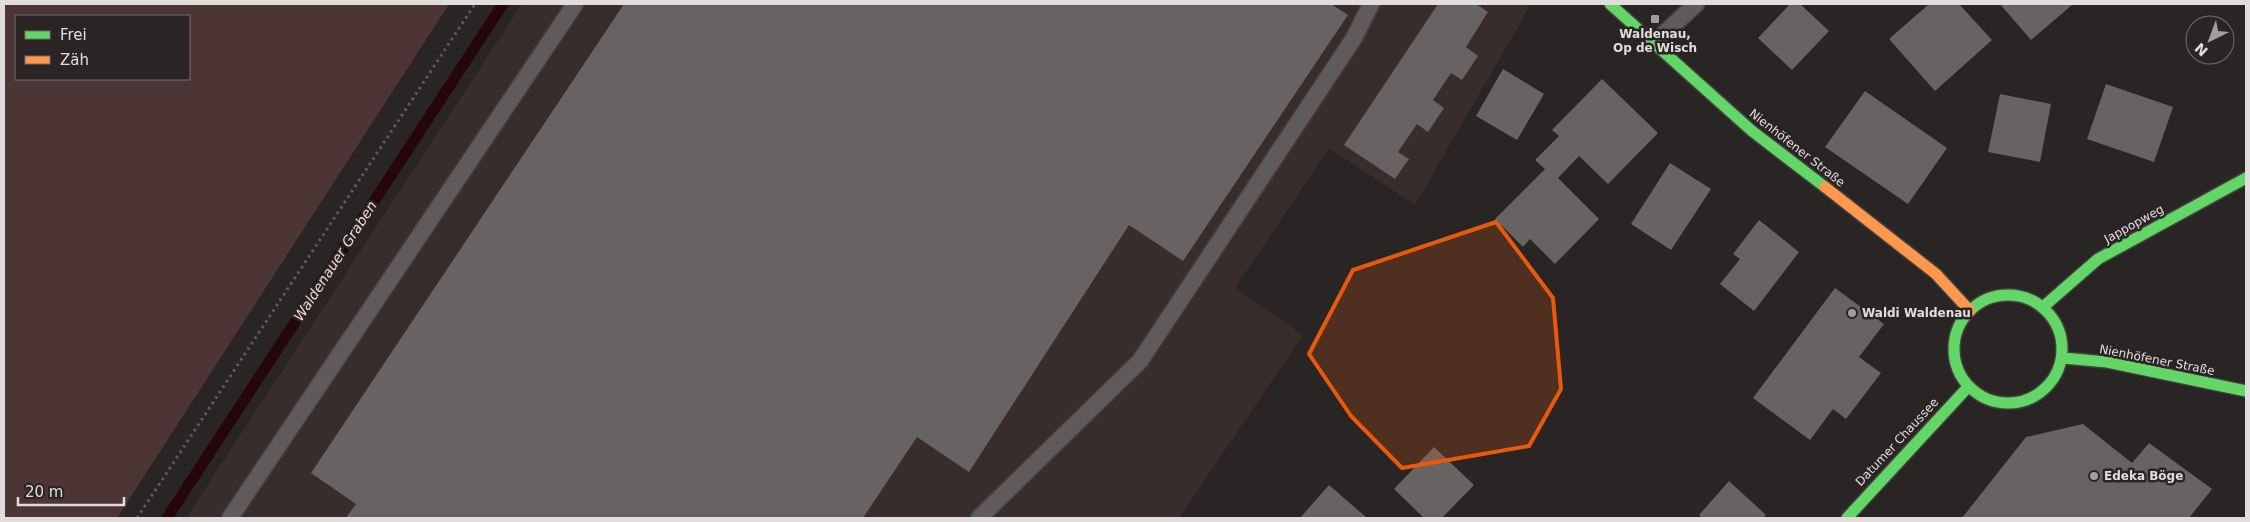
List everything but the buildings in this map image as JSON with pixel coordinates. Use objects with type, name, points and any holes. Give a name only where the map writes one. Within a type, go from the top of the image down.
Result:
[{"type":"street","name":"Nienhöfener Straße","points":[[1610,4],[1752,131],[1936,274],[1970,310]]},
{"type":"street","name":"Jappopweg","points":[[2042,307],[2098,259],[2246,178]]},
{"type":"street","points":[[2006,295],[2025,297],[2042,307],[2060,330],[2062,358],[2050,386],[2025,402],[1994,403],[1968,387],[1955,362],[1956,335],[1970,310],[1986,299],[2006,295]]},
{"type":"street","name":"Nienhöfener Straße","points":[[2062,358],[2107,362],[2246,391]]},
{"type":"street","name":"Datumer Chaussee","points":[[1847,518],[1968,387]]},
{"type":"lane","points":[[230,518],[575,4]]},
{"type":"lane","points":[[979,518],[1140,361],[1354,38],[1371,4]]},
{"type":"lane","points":[[1653,44],[1696,4]]},
{"type":"path","points":[[137,518],[475,4]]},
{"type":"highlighted area","points":[[1496,222],[1553,298],[1561,389],[1529,446],[1402,468],[1351,416],[1309,354],[1353,270]]},
{"type":"shaded area","points":[[4,4],[449,4],[117,518],[4,518]]},
{"type":"shaded area","points":[[522,4],[1531,4],[1415,205],[1329,148],[1235,288],[1303,335],[1179,518],[186,518]]},
{"type":"waterway","name":"Waldenauer Graben","points":[[167,518],[503,4]]},
{"type":"traffic: fast","points":[[1610,4],[1752,131],[1825,187]]},
{"type":"traffic: fast","points":[[2043,307],[2098,259],[2246,178]]},
{"type":"traffic: fast","points":[[2008,295],[2029,299],[2046,311],[2058,328],[2062,349],[2058,370],[2046,387],[2029,399],[2008,403],[1987,399],[1970,387],[1958,370],[1954,349],[1958,328],[1970,311],[1987,299],[2008,295]]},
{"type":"traffic: fast","points":[[2063,358],[2107,362],[2246,391]]},
{"type":"traffic: fast","points":[[1847,518],[1968,387]]},
{"type":"traffic: slow","points":[[1825,187],[1936,274],[1970,311]]},
{"type":"place","name":"Waldenau, Op de Wisch","points":[[1655,19]]},
{"type":"place","name":"Waldi Waldenau","points":[[1852,313]]},
{"type":"place","name":"Edeka Böge","points":[[2094,476]]}]
